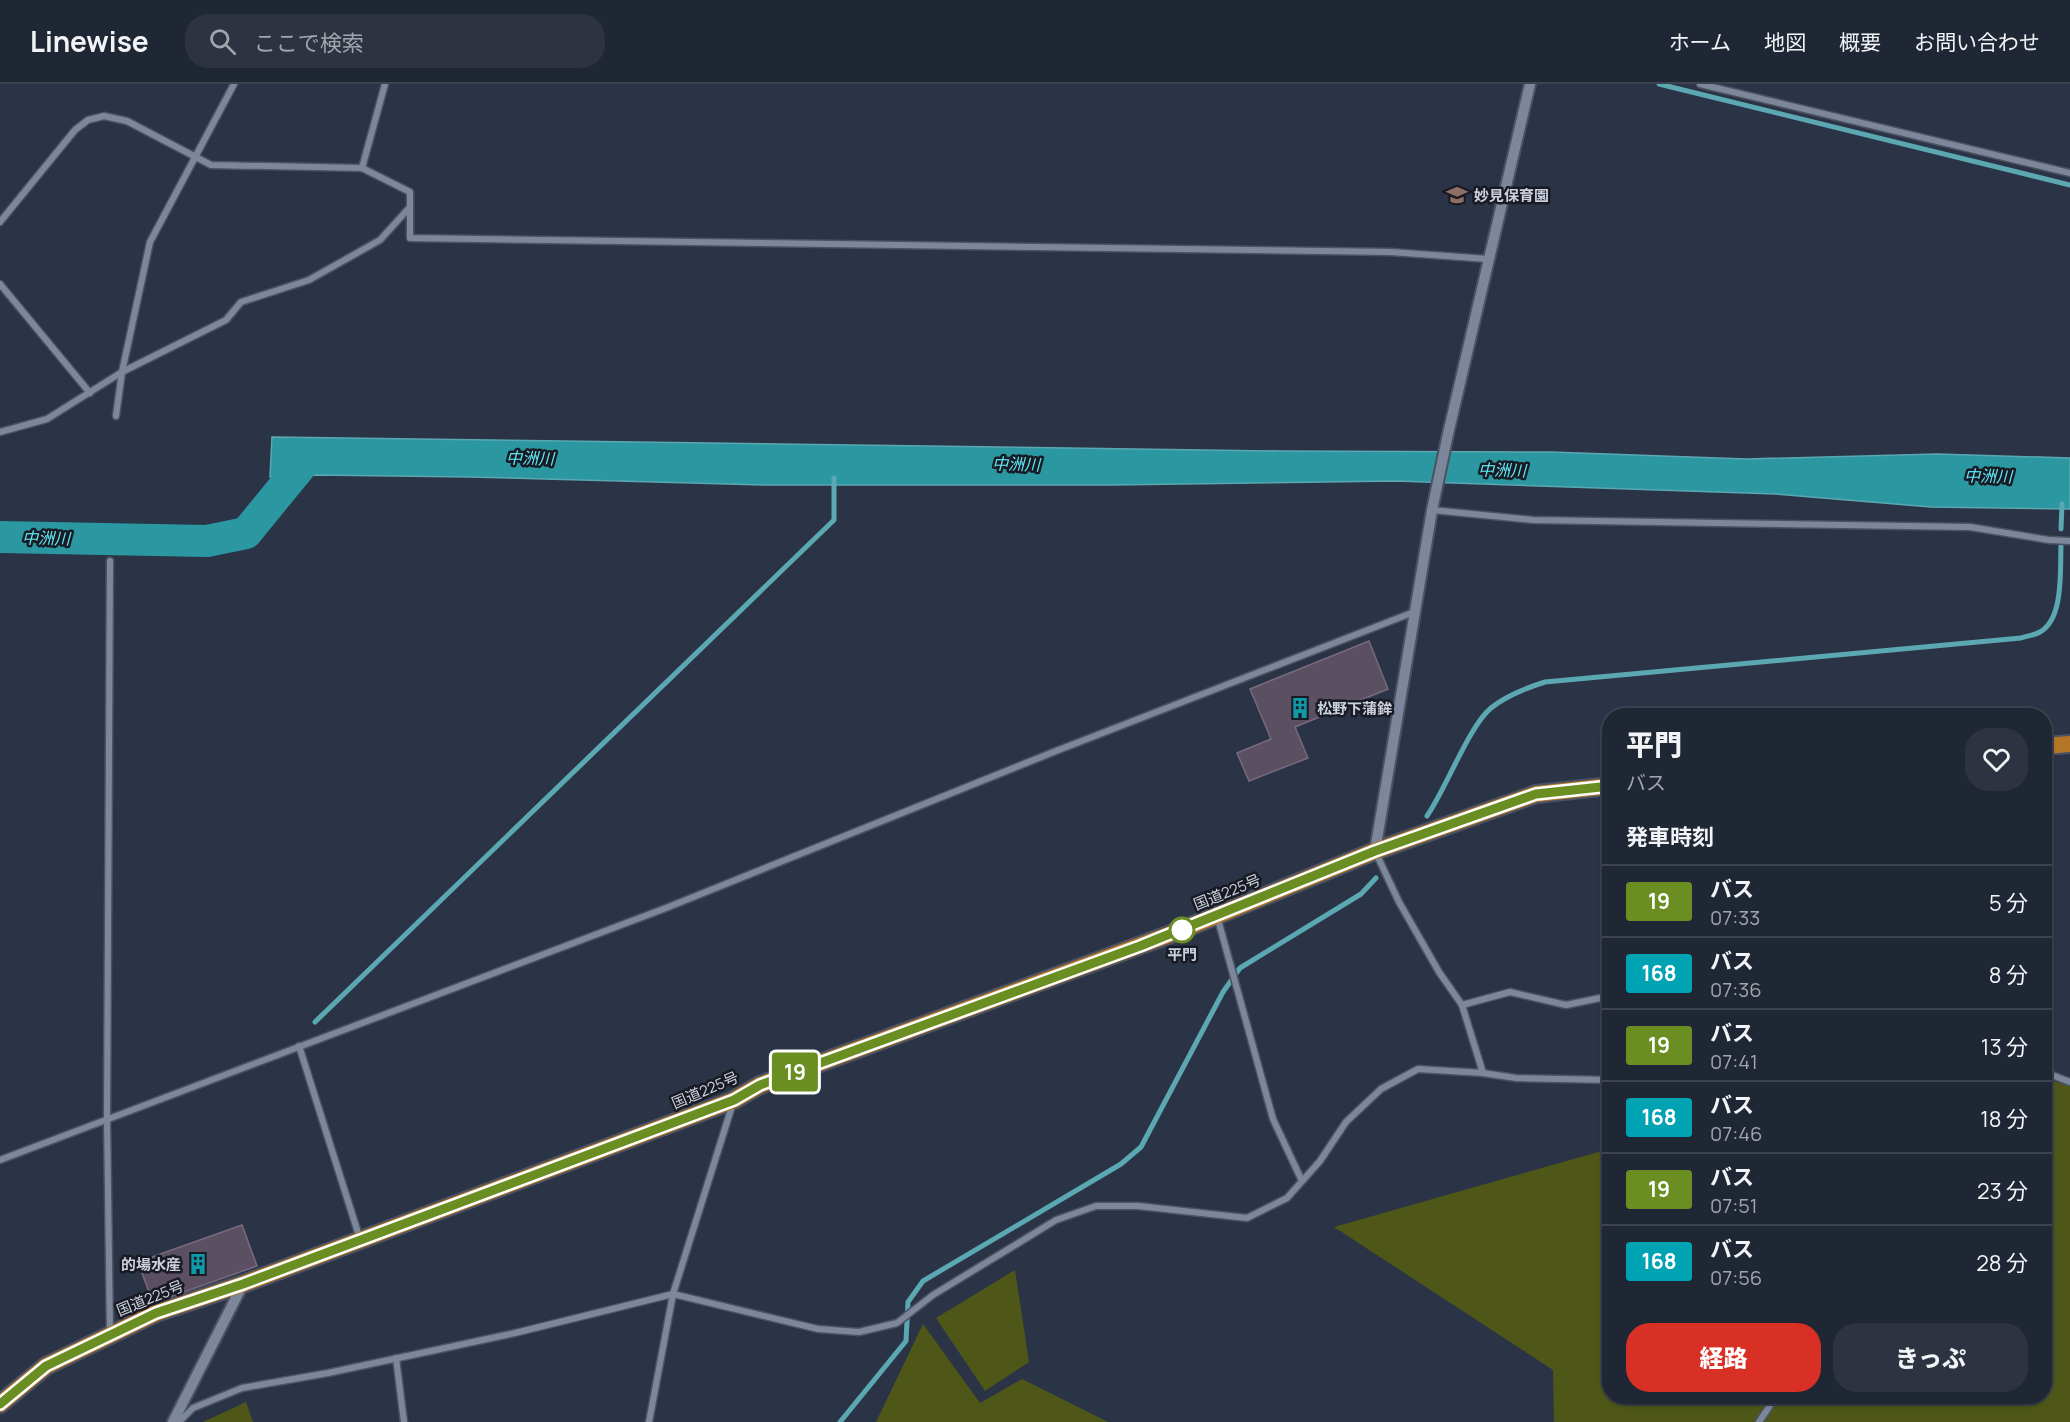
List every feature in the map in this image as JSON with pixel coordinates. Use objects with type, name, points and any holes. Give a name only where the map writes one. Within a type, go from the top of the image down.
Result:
[{"type":"highway","points":[[2052,746],[2070,744]]},
{"type":"highway","name":"国道225号","points":[[0,1404],[46,1366],[156,1313],[243,1284],[734,1100],[760,1085],[1217,916],[1375,851],[1536,794],[1602,787]]},
{"type":"street","points":[[116,416],[122,372],[150,242],[234,84]]},
{"type":"street","points":[[362,168],[385,84]]},
{"type":"street","points":[[1483,1073],[1462,1005],[1439,972],[1399,902],[1375,851],[1433,506],[1530,84]]},
{"type":"street","points":[[1700,84],[2070,173]]},
{"type":"street","points":[[0,222],[75,130],[88,120],[104,116],[127,121],[211,165],[362,168],[410,192],[410,238],[1391,252],[1488,259]]},
{"type":"street","points":[[0,432],[47,419],[122,372],[226,320],[241,302],[309,280],[380,240],[410,207]]},
{"type":"street","points":[[0,284],[90,393]]},
{"type":"street","points":[[1433,506],[1533,520],[1970,527],[2049,540],[2070,541]]},
{"type":"street","points":[[110,561],[106,1118],[110,1334]]},
{"type":"street","points":[[0,1160],[666,908],[1056,751],[1414,612]]},
{"type":"street","points":[[1217,916],[1273,1119],[1302,1180]]},
{"type":"street","points":[[1462,1005],[1510,992],[1566,1005],[1602,998]]},
{"type":"street","points":[[299,1046],[360,1240]]},
{"type":"street","points":[[179,1422],[193,1408],[242,1388],[515,1333],[674,1294],[818,1329],[859,1332],[897,1323],[933,1295],[1056,1220],[1096,1206],[1138,1206],[1248,1218],[1287,1197],[1320,1161],[1346,1122],[1381,1089],[1418,1069],[1483,1073],[1516,1078],[1602,1080]]},
{"type":"street","points":[[2052,1075],[2070,1082]]},
{"type":"street","points":[[649,1422],[674,1294],[734,1100]]},
{"type":"street","points":[[173,1422],[243,1284]]},
{"type":"street","points":[[396,1358],[404,1422]]},
{"type":"street","points":[[1759,1422],[1771,1404]]},
{"type":"shaded area","points":[[2052,1081],[2070,1086],[2070,1422],[1554,1422],[1553,1370],[1334,1227],[1602,1151],[1602,1404],[2052,1404]]},
{"type":"shaded area","points":[[1015,1270],[1029,1362],[985,1391],[936,1318]]},
{"type":"shaded area","points":[[923,1324],[980,1403],[1022,1379],[1108,1422],[876,1422]]},
{"type":"shaded area","points":[[246,1402],[253,1422],[203,1422]]},
{"type":"water","points":[[272,437],[1280,451],[1551,452],[1746,459],[1937,454],[2070,458],[2070,509],[1931,507],[1776,494],[1396,481],[1111,485],[765,485],[470,477],[315,475],[270,477]]},
{"type":"building","name":"松野下蒲鉾","points":[[1369,641],[1388,689],[1295,727],[1308,758],[1249,781],[1237,753],[1271,739],[1250,689]]},
{"type":"building","name":"的場水産","points":[[242,1225],[257,1266],[153,1303],[138,1262]]},
{"type":"waterway","points":[[1659,84],[2070,185]]},
{"type":"waterway","name":"中洲川","points":[[0,537],[207,541],[246,533],[309,456],[324,456]]},
{"type":"waterway","points":[[315,1022],[834,520],[834,478]]},
{"type":"waterway","points":[[2061,529],[2062,504]]},
{"type":"waterway","points":[[1427,816],[1474,729],[1491,708],[1517,692],[1545,682],[2021,638],[2040,632],[2048,626],[2053,616],[2059,593],[2061,546]]},
{"type":"waterway","points":[[840,1422],[906,1341],[908,1302],[923,1281],[1121,1164],[1141,1147],[1223,992],[1240,968],[1361,894],[1376,878]]},
{"type":"bus line","name":"19","points":[[0,1404],[46,1366],[156,1313],[243,1284],[734,1100],[760,1085],[1140,946],[1375,851],[1536,794],[1602,787]]},
{"type":"place","name":"妙見保育園","points":[[1457,195]]},
{"type":"place","name":"松野下蒲鉾","points":[[1300,708]]},
{"type":"place","name":"平門","points":[[1182,930]]},
{"type":"place","name":"的場水産","points":[[198,1264]]}]
